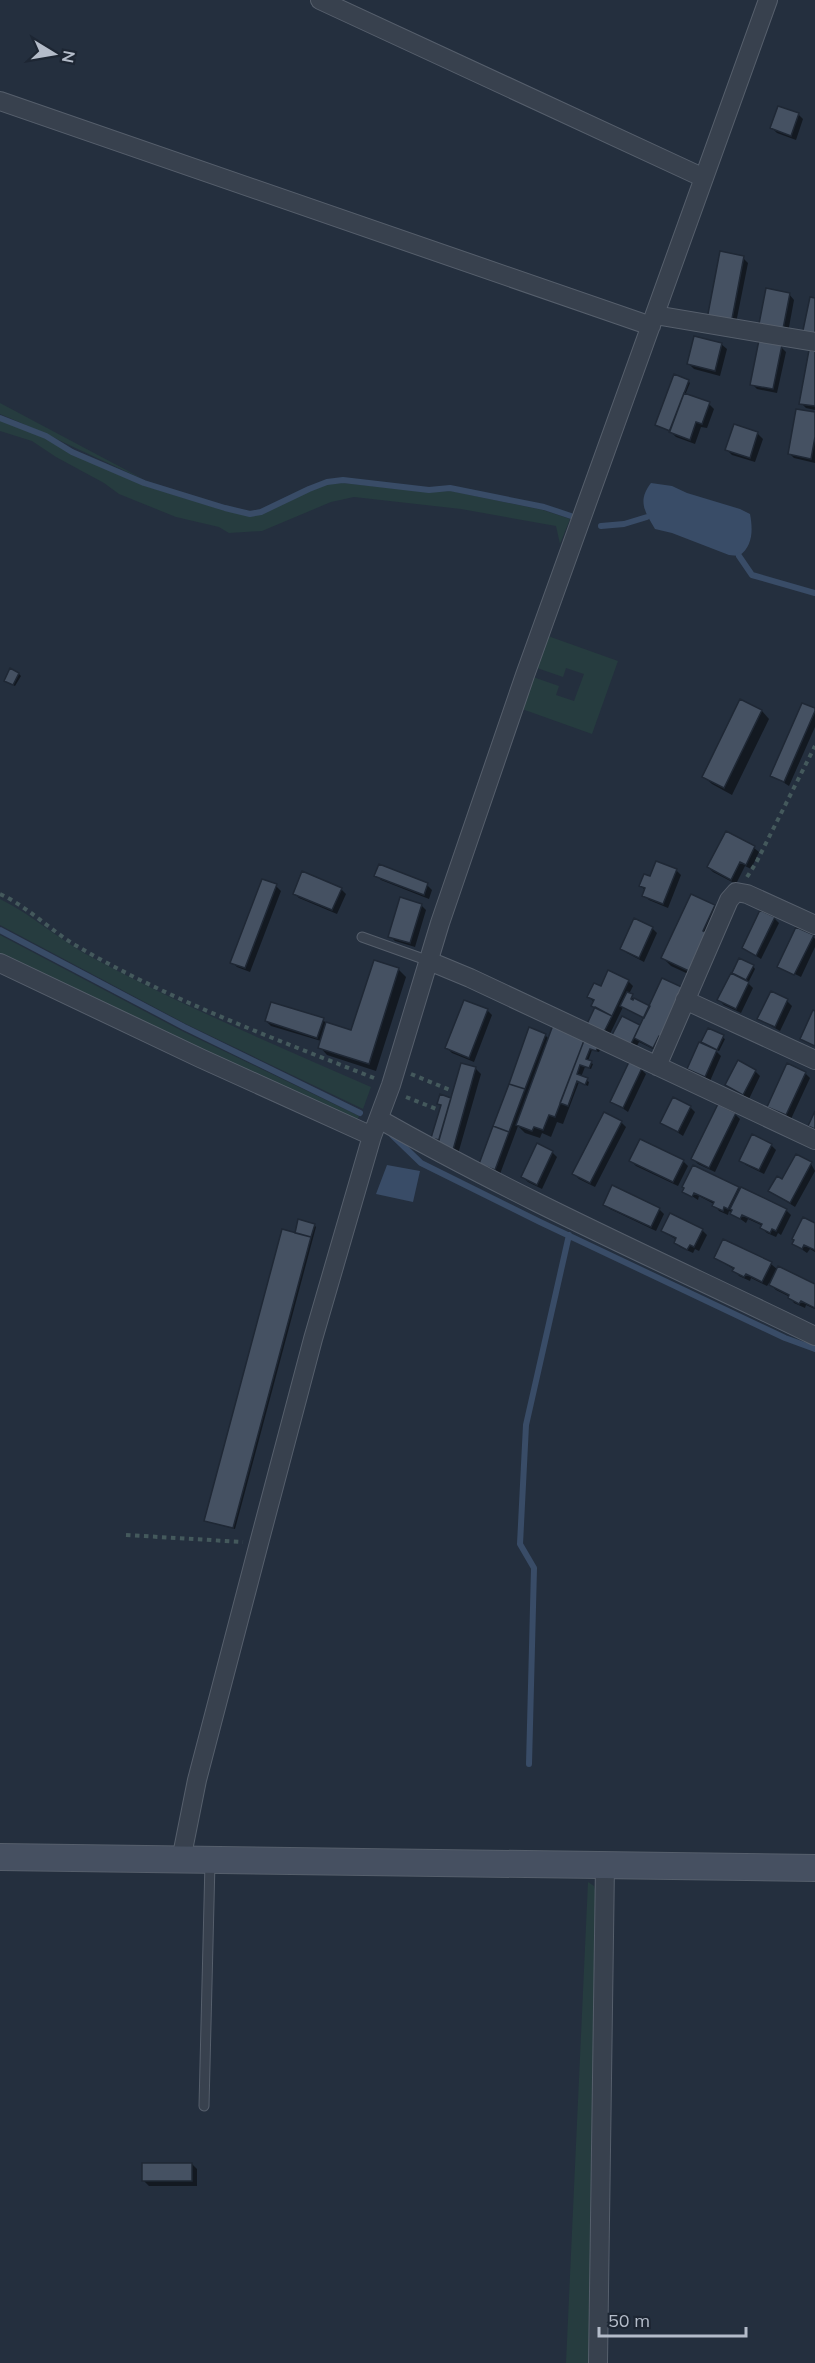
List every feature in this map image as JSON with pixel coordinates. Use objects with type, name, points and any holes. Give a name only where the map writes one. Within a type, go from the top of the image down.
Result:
[{"type":"main road","points":[[0,1857],[815,1868]]},
{"type":"street","points":[[320,0],[704,178]]},
{"type":"street","points":[[181,1860],[197,1780],[259,1543],[313,1339],[372,1136],[392,1082],[429,961],[525,675],[768,0]]},
{"type":"street","points":[[0,101],[653,320],[815,342]]},
{"type":"street","points":[[657,1066],[729,900],[736,892],[747,894],[815,925]]},
{"type":"street","points":[[429,961],[470,978],[815,1140]]},
{"type":"street","points":[[0,963],[200,1058],[372,1136]]},
{"type":"street","points":[[686,1000],[815,1060]]},
{"type":"street","points":[[379,1119],[530,1199],[815,1336]]},
{"type":"street","points":[[598,2363],[605,1865]]},
{"type":"lane","points":[[362,937],[429,961]]},
{"type":"lane","points":[[204,2106],[210,1860]]},
{"type":"path","points":[[736,892],[756,863],[815,746]]},
{"type":"path","points":[[0,894],[24,906],[73,944],[182,1000],[392,1082],[439,1110]]},
{"type":"path","points":[[392,1082],[450,1090]]},
{"type":"path","points":[[126,1536],[259,1543]]},
{"type":"green space","points":[[0,403],[143,479],[0,414]]},
{"type":"green space","points":[[0,419],[45,437],[72,454],[142,485],[223,510],[251,516],[328,484],[343,483],[428,492],[451,491],[543,510],[570,519],[560,544],[556,526],[461,509],[354,497],[331,502],[262,531],[229,533],[219,527],[176,517],[119,494],[32,441],[0,431]]},
{"type":"green space","points":[[548,636],[618,661],[592,734],[522,709],[533,677],[559,686],[556,695],[574,701],[584,674],[566,668],[563,677],[537,668]]},
{"type":"green space","points":[[0,899],[81,951],[127,976],[230,1025],[371,1087],[363,1109],[186,1024],[0,925]]},
{"type":"green space","points":[[0,935],[184,1032],[359,1116],[357,1121],[0,956]]},
{"type":"green space","points":[[588,1882],[594,1886],[597,1897],[591,2363],[566,2363]]},
{"type":"water","points":[[651,483],[672,486],[750,514],[752,532],[744,552],[739,556],[729,555],[672,533],[655,529],[643,501]]},
{"type":"water","points":[[387,1165],[420,1171],[413,1202],[376,1194]]},
{"type":"building","points":[[778,106],[799,113],[791,136],[770,128]]},
{"type":"building","points":[[720,251],[744,256],[731,324],[707,319]]},
{"type":"building","points":[[766,288],[790,293],[782,334],[758,329]]},
{"type":"building","points":[[810,297],[815,298],[815,338],[802,335]]},
{"type":"building","points":[[694,336],[722,343],[715,371],[687,364]]},
{"type":"building","points":[[759,340],[782,345],[773,389],[750,385]]},
{"type":"building","points":[[809,350],[815,351],[815,406],[799,404]]},
{"type":"building","points":[[674,374],[689,380],[670,431],[655,425]]},
{"type":"building","points":[[684,393],[710,402],[702,424],[696,422],[690,440],[669,432]]},
{"type":"building","points":[[796,409],[815,412],[815,437],[811,459],[788,454]]},
{"type":"building","points":[[734,424],[758,432],[750,458],[725,450]]},
{"type":"building","points":[[10,668],[19,673],[13,685],[4,681]]},
{"type":"building","points":[[740,699],[762,710],[724,788],[702,777]]},
{"type":"building","points":[[802,703],[815,708],[815,711],[784,782],[770,776]]},
{"type":"building","points":[[726,831],[755,846],[746,865],[740,862],[731,880],[707,867]]},
{"type":"building","points":[[656,861],[677,869],[663,904],[642,896],[645,888],[639,886],[644,874],[650,876]]},
{"type":"building","points":[[379,864],[428,883],[424,895],[374,876]]},
{"type":"building","points":[[302,871],[342,888],[332,910],[293,894]]},
{"type":"building","points":[[262,879],[277,884],[245,968],[230,963]]},
{"type":"building","points":[[691,894],[715,905],[703,931],[709,934],[691,972],[661,958]]},
{"type":"building","points":[[400,897],[422,904],[410,943],[388,937]]},
{"type":"building","points":[[760,910],[775,917],[756,956],[742,948]]},
{"type":"building","points":[[634,918],[653,927],[639,958],[620,949]]},
{"type":"building","points":[[796,927],[814,935],[794,975],[777,967]]},
{"type":"building","points":[[739,958],[754,965],[746,980],[732,973]]},
{"type":"building","points":[[374,960],[399,968],[369,1064],[318,1048],[326,1022],[351,1030]]},
{"type":"building","points":[[608,970],[629,980],[612,1016],[591,1006],[594,1000],[587,997],[594,983],[601,986]]},
{"type":"building","points":[[731,973],[749,982],[736,1009],[717,1000]]},
{"type":"building","points":[[662,978],[686,989],[663,1037],[659,1036],[653,1048],[634,1038]]},
{"type":"building","points":[[771,991],[788,999],[775,1027],[757,1019]]},
{"type":"building","points":[[627,992],[633,994],[631,999],[634,998],[650,1006],[644,1018],[620,1006]]},
{"type":"building","points":[[464,1000],[488,1009],[469,1058],[445,1048]]},
{"type":"building","points":[[271,1002],[324,1018],[317,1038],[265,1021]]},
{"type":"building","points":[[595,1007],[612,1016],[604,1032],[587,1024]]},
{"type":"building","points":[[813,1010],[815,1011],[815,1046],[800,1039]]},
{"type":"building","points":[[622,1016],[640,1025],[630,1046],[611,1037]]},
{"type":"building","points":[[553,1025],[585,1038],[555,1117],[549,1115],[543,1130],[534,1127],[532,1131],[516,1125]]},
{"type":"building","points":[[529,1027],[546,1034],[525,1089],[509,1084]]},
{"type":"building","points":[[708,1028],[724,1035],[717,1050],[701,1042]]},
{"type":"building","points":[[585,1038],[600,1043],[596,1051],[590,1049],[586,1059],[592,1061],[589,1068],[580,1065],[577,1074],[588,1078],[585,1085],[577,1081],[568,1106],[560,1103]]},
{"type":"building","points":[[699,1042],[717,1050],[705,1077],[687,1069]]},
{"type":"building","points":[[738,1060],[756,1070],[743,1095],[725,1085]]},
{"type":"building","points":[[629,1062],[642,1068],[623,1108],[610,1102]]},
{"type":"building","points":[[461,1063],[476,1067],[453,1150],[437,1146]]},
{"type":"building","points":[[787,1063],[806,1072],[786,1115],[767,1107]]},
{"type":"building","points":[[509,1084],[525,1089],[509,1132],[493,1126]]},
{"type":"building","points":[[440,1094],[451,1098],[439,1140],[431,1138],[441,1105],[437,1104]]},
{"type":"building","points":[[673,1097],[691,1106],[678,1132],[660,1123]]},
{"type":"building","points":[[718,1104],[736,1113],[709,1168],[691,1159]]},
{"type":"building","points":[[815,1111],[815,1129],[808,1126]]},
{"type":"building","points":[[604,1112],[622,1121],[590,1183],[572,1174]]},
{"type":"building","points":[[493,1126],[509,1132],[495,1170],[479,1164]]},
{"type":"building","points":[[752,1134],[772,1144],[759,1170],[739,1161]]},
{"type":"building","points":[[640,1139],[684,1160],[673,1182],[629,1161]]},
{"type":"building","points":[[537,1143],[553,1151],[537,1185],[521,1177]]},
{"type":"building","points":[[796,1154],[812,1162],[790,1203],[768,1191],[777,1176],[782,1179]]},
{"type":"building","points":[[693,1165],[739,1187],[728,1209],[724,1207],[723,1211],[712,1206],[714,1202],[694,1193],[692,1197],[682,1192],[684,1188],[682,1187]]},
{"type":"building","points":[[612,1185],[660,1208],[651,1227],[603,1205]]},
{"type":"building","points":[[741,1187],[787,1209],[776,1231],[772,1229],[770,1233],[760,1228],[762,1224],[742,1215],[740,1219],[730,1214],[732,1210],[730,1209]]},
{"type":"building","points":[[670,1213],[703,1229],[694,1247],[690,1245],[687,1250],[674,1243],[676,1238],[661,1231]]},
{"type":"building","points":[[803,1217],[815,1223],[815,1250],[804,1245],[802,1249],[792,1244],[794,1240],[792,1239]]},
{"type":"building","points":[[298,1219],[315,1224],[311,1237],[295,1233]]},
{"type":"building","points":[[282,1229],[311,1237],[233,1528],[204,1521]]},
{"type":"building","points":[[723,1239],[772,1262],[762,1282],[746,1274],[744,1277],[732,1271],[734,1268],[714,1258]]},
{"type":"building","points":[[778,1266],[815,1284],[815,1308],[801,1301],[799,1304],[788,1298],[789,1295],[769,1285]]},
{"type":"building","points":[[142,2163],[192,2163],[192,2181],[142,2181]]},
{"type":"waterway","points":[[0,418],[46,436],[72,452],[144,483],[250,514],[261,512],[327,482],[343,480],[429,490],[450,488],[544,507],[571,516]]},
{"type":"waterway","points":[[601,526],[624,524],[647,517]]},
{"type":"waterway","points":[[739,556],[752,575],[815,593]]},
{"type":"waterway","points":[[0,930],[184,1027],[360,1113]]},
{"type":"waterway","points":[[392,1135],[421,1163],[785,1338],[815,1349]]},
{"type":"waterway","points":[[529,1764],[534,1568],[520,1544],[526,1425],[569,1235]]}]
